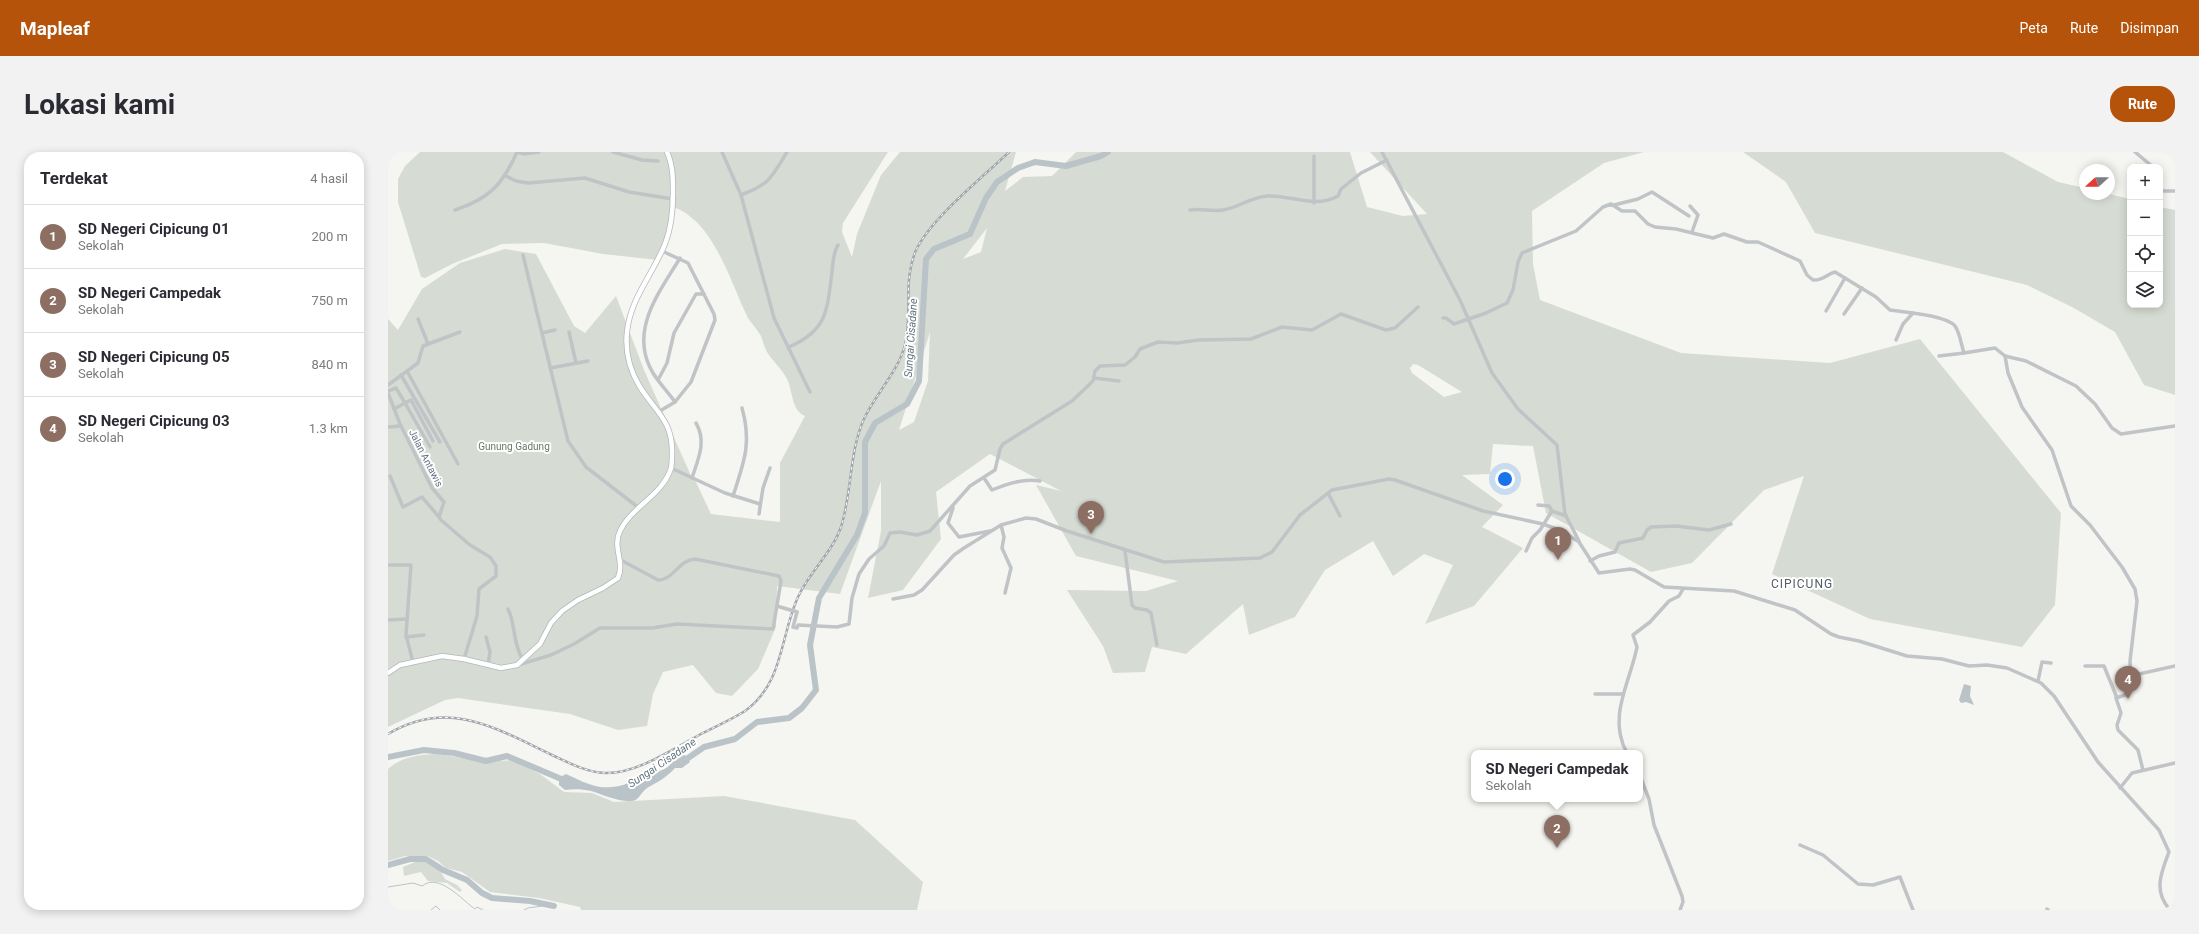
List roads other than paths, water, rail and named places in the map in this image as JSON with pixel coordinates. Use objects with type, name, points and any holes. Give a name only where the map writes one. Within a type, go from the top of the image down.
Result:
[{"type":"street","points":[[455,210],[485,198],[506,176],[517,152],[524,154],[539,152]]},
{"type":"street","points":[[613,152],[642,160],[658,161]]},
{"type":"street","points":[[517,665],[540,644],[551,623],[562,611],[578,600],[616,580],[620,572],[616,541],[618,534],[631,516],[654,493],[671,468],[671,435],[660,411],[636,379],[626,346],[629,320],[633,305],[662,251],[669,230],[673,199],[673,176],[667,152]]},
{"type":"street","points":[[722,152],[741,195],[774,318],[810,392]]},
{"type":"street","points":[[741,195],[764,184],[786,152]]},
{"type":"street","points":[[1382,152],[1468,319],[1486,360],[1499,384],[1524,416],[1557,445],[1566,516],[1579,542],[1599,573],[1635,570],[1662,587],[1734,591],[1795,610],[1831,634],[1839,637],[1859,641],[1907,656],[1942,659],[1969,666],[1988,665],[2007,668],[2038,681],[2054,696],[2093,755],[2120,788],[2154,823],[2166,842],[2169,852],[2160,874],[2159,882],[2162,897],[2170,910]]},
{"type":"street","points":[[2135,152],[2149,164]]},
{"type":"street","points":[[1314,156],[1314,203]]},
{"type":"street","points":[[1190,210],[1203,208],[1224,210],[1246,201],[1266,196],[1321,203],[1338,196],[1341,189],[1361,173],[1387,160]]},
{"type":"street","points":[[506,176],[516,181],[528,183],[585,178],[629,192],[673,199]]},
{"type":"street","points":[[2163,191],[2175,191]]},
{"type":"street","points":[[1443,318],[1446,318],[1452,324],[1468,319],[1507,302],[1513,290],[1518,262],[1523,252],[1574,232],[1606,205],[1614,205],[1638,199],[1652,192],[1689,216]]},
{"type":"street","points":[[1614,205],[1624,212],[1635,211],[1653,226],[1692,232],[1713,238],[1724,234],[1747,242],[1758,242],[1802,262],[1807,275],[1813,280],[1821,280],[1835,272],[1876,297],[1888,309],[1913,313],[1952,323],[1957,331],[1964,352]]},
{"type":"street","points":[[1690,206],[1698,215],[1692,232]]},
{"type":"street","points":[[789,347],[811,336],[821,322],[827,305],[834,254],[838,245]]},
{"type":"street","points":[[660,411],[675,402],[691,382],[715,322],[714,314],[690,266],[680,258],[662,251]]},
{"type":"street","points":[[523,255],[565,432],[572,448],[586,467],[639,508]]},
{"type":"street","points":[[675,402],[658,380],[646,357],[644,330],[651,307],[680,258]]},
{"type":"street","points":[[1826,311],[1845,278]]},
{"type":"street","points":[[1844,314],[1862,288]]},
{"type":"street","points":[[658,380],[667,364],[677,326],[696,294],[704,294]]},
{"type":"street","points":[[777,606],[797,612],[793,627],[797,628],[798,625],[842,626],[849,624],[852,598],[859,574],[869,559],[884,546],[890,533],[900,532],[917,535],[930,531],[954,506],[970,486],[984,478],[996,467],[1000,449],[1003,444],[1072,401],[1094,378],[1096,371],[1100,366],[1125,365],[1140,349],[1158,342],[1176,343],[1199,340],[1251,339],[1282,327],[1312,330],[1341,314],[1386,330],[1395,328],[1418,307]]},
{"type":"street","points":[[1896,340],[1903,324],[1913,313]]},
{"type":"street","points":[[418,319],[428,344]]},
{"type":"street","points":[[542,333],[555,330]]},
{"type":"street","points":[[388,385],[418,363],[422,347],[460,332]]},
{"type":"street","points":[[569,332],[576,363]]},
{"type":"street","points":[[1939,356],[1991,347],[1995,348],[2005,356],[2026,361],[2076,386],[2095,404],[2112,428],[2121,434],[2175,426]]},
{"type":"street","points":[[2005,356],[2008,373],[2022,406],[2052,450],[2071,506],[2098,536],[2122,567],[2135,589],[2137,601],[2130,661],[2130,692],[2117,698]]},
{"type":"street","points":[[550,368],[588,361]]},
{"type":"street","points":[[407,371],[458,464]]},
{"type":"street","points":[[401,375],[440,442]]},
{"type":"street","points":[[1094,378],[1119,381]]},
{"type":"street","points":[[388,392],[397,388],[430,447]]},
{"type":"street","name":"Jalan Antawis","points":[[388,392],[401,426],[432,488],[444,502],[439,517]]},
{"type":"street","points":[[394,409],[411,400],[433,441]]},
{"type":"street","points":[[733,496],[747,452],[747,431],[742,408]]},
{"type":"street","points":[[692,478],[702,446],[701,435],[696,423]]},
{"type":"street","points":[[388,427],[401,426]]},
{"type":"street","points":[[671,468],[733,496],[760,504]]},
{"type":"street","points":[[759,514],[760,504],[770,468]]},
{"type":"street","points":[[390,476],[403,507],[422,496],[440,520],[467,543],[490,557],[496,569],[496,576],[482,585],[479,589],[477,616],[464,659]]},
{"type":"street","points":[[984,478],[992,490],[1000,486],[1019,483],[1028,479],[1040,481]]},
{"type":"street","points":[[893,599],[914,595],[922,590],[954,555],[1001,525],[1032,517],[1125,551],[1164,562],[1260,558],[1272,552],[1300,515],[1336,488],[1391,479],[1483,511],[1543,524],[1562,531],[1579,542]]},
{"type":"street","points":[[1328,493],[1340,516]]},
{"type":"street","points":[[1538,505],[1549,506],[1552,511],[1566,516]]},
{"type":"street","points":[[954,506],[948,523],[959,537],[993,530]]},
{"type":"street","points":[[1526,551],[1531,539],[1536,532],[1540,530],[1552,511]]},
{"type":"street","points":[[1590,561],[1599,556],[1615,552],[1619,543],[1644,538],[1647,530],[1651,527],[1676,526],[1709,530],[1732,524]]},
{"type":"street","points":[[1001,525],[1004,537],[1002,548],[1011,568],[1005,593]]},
{"type":"street","points":[[1125,551],[1132,604],[1137,609],[1147,610],[1150,613],[1157,645]]},
{"type":"street","points":[[388,673],[400,665],[442,656],[506,668],[550,655],[574,644],[600,628],[652,628],[677,624],[773,629],[781,580],[779,576],[695,559],[684,562],[668,578],[658,580],[619,559]]},
{"type":"street","points":[[388,564],[411,565],[406,637],[413,662]]},
{"type":"street","points":[[1626,750],[1621,740],[1618,724],[1623,694],[1637,647],[1633,637],[1634,633],[1650,622],[1669,602],[1679,596],[1683,589]]},
{"type":"street","points":[[508,609],[512,617],[514,641],[523,660]]},
{"type":"street","points":[[388,620],[407,619]]},
{"type":"street","points":[[406,637],[424,635]]},
{"type":"street","points":[[486,637],[489,647],[488,665]]},
{"type":"street","points":[[2038,681],[2042,662],[2051,663]]},
{"type":"street","points":[[2085,666],[2104,666],[2117,698],[2121,713],[2117,727],[2138,750],[2143,770]]},
{"type":"street","points":[[2130,676],[2175,666]]},
{"type":"street","points":[[1596,694],[1623,694]]},
{"type":"street","points":[[2120,788],[2132,773],[2175,763]]},
{"type":"street","points":[[1643,784],[1649,799],[1654,825],[1682,896],[1683,902],[1680,910]]},
{"type":"street","points":[[1800,845],[1823,855],[1858,884],[1872,885],[1900,877],[1913,910]]},
{"type":"waterway","name":"Sungai Cisadane","points":[[681,763],[704,747],[735,739],[757,722],[789,718],[802,708],[816,690],[810,645],[819,598],[857,535],[865,513],[865,442],[875,423],[907,404],[919,381],[926,259],[934,249],[970,234],[986,198],[997,182],[1018,168],[1035,162],[1066,166],[1101,156],[1108,152]]},
{"type":"waterway","name":"Sungai Cisadane","points":[[388,757],[424,750],[454,753],[486,761],[507,756],[566,781]]},
{"type":"waterway","points":[[388,865],[410,859],[426,859],[443,870],[467,880],[482,893],[492,898],[530,901],[554,906]]},
{"type":"waterway","points":[[388,887],[413,883],[422,886],[429,883],[436,883],[450,889],[475,909],[477,907],[483,910]]},
{"type":"waterway","points":[[524,910],[549,905]]},
{"type":"waterway","points":[[431,910],[436,906],[440,910]]},
{"type":"railway","points":[[388,734],[410,723],[431,718],[452,718],[472,721],[511,735],[578,767],[605,773],[617,772],[654,760],[740,714],[758,700],[774,673],[792,612],[798,597],[808,579],[832,545],[841,527],[845,514],[858,434],[868,411],[897,365],[905,345],[908,321],[910,272],[917,248],[946,210],[1009,152]]},
{"type":"place","name":"SD Negeri Cipicung 05","points":[[1091,534]]},
{"type":"place","name":"SD Negeri Cipicung 01","points":[[1558,560]]},
{"type":"place","name":"SD Negeri Cipicung 03","points":[[2128,699]]},
{"type":"place","name":"SD Negeri Campedak","points":[[1557,848]]},
{"type":"district","name":"CIPICUNG","points":[[1802,584]]},
{"type":"park label","name":"Gunung Gadung","points":[[514,446]]}]
